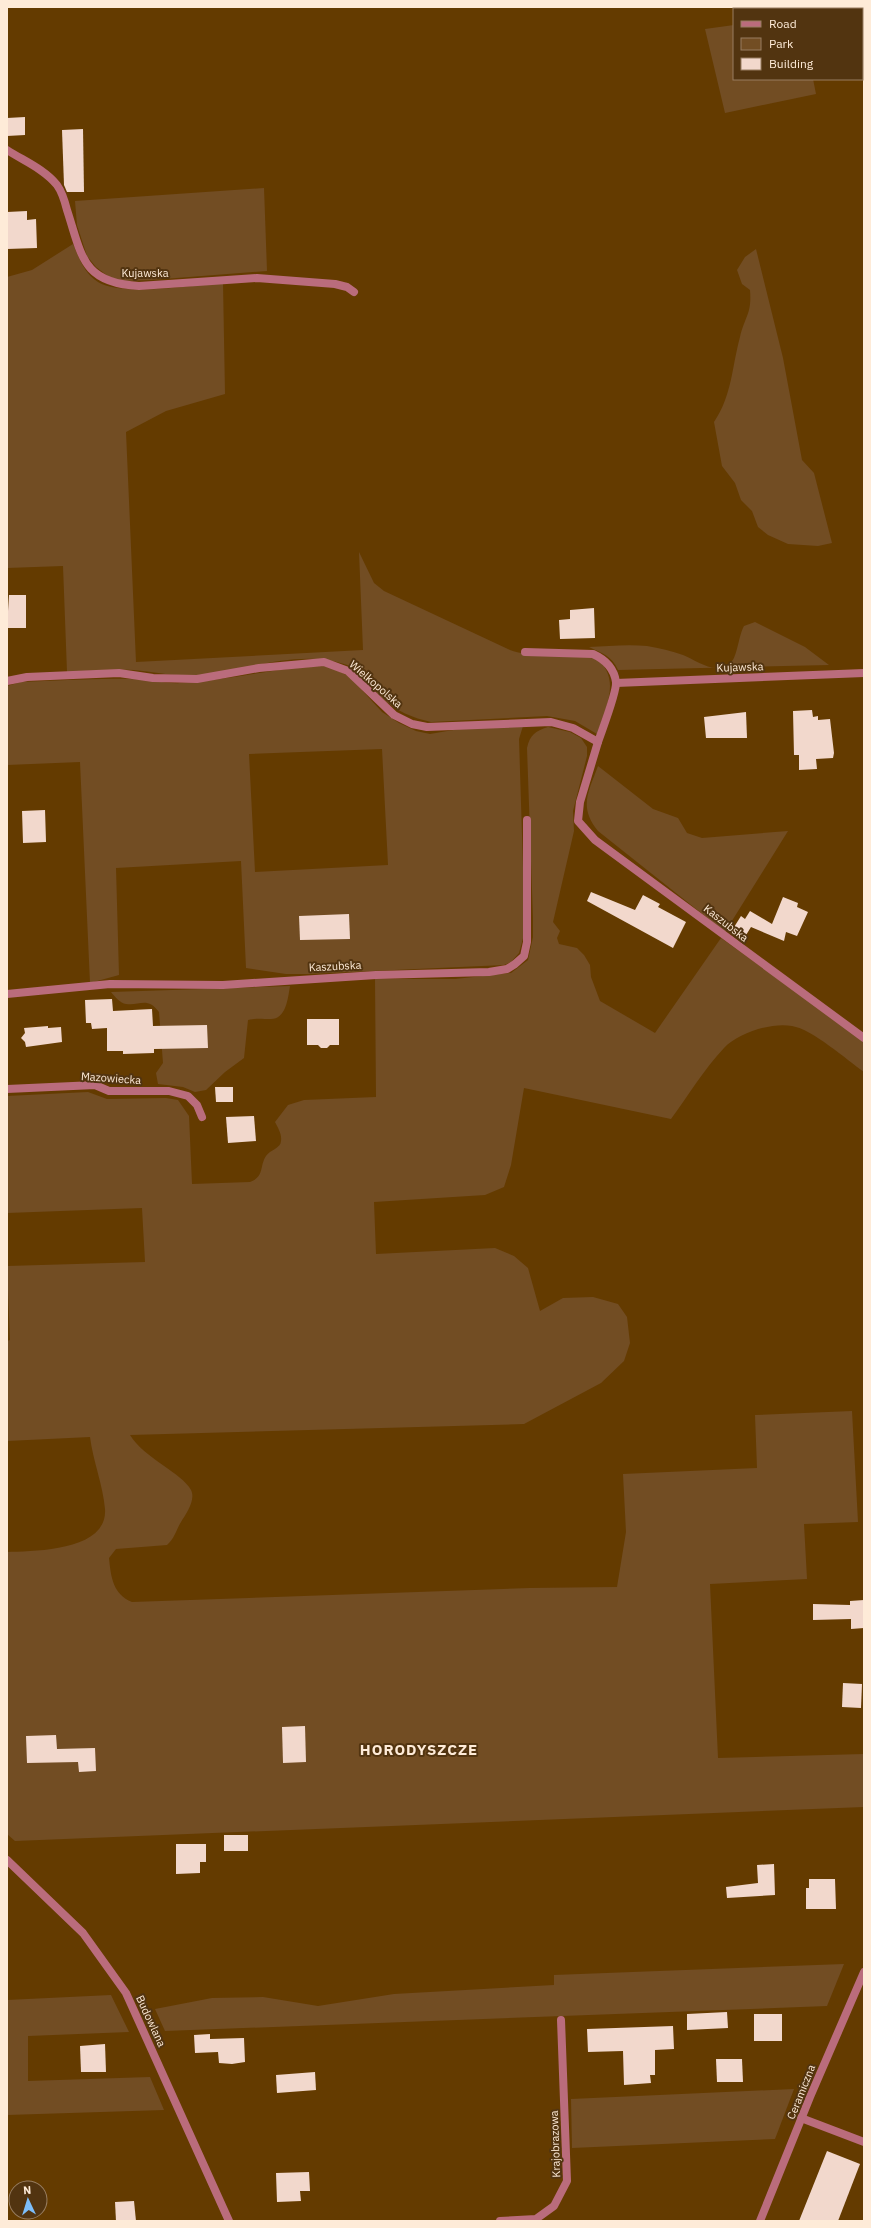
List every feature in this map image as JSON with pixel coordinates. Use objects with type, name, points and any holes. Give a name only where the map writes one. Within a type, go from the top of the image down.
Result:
[{"type":"street","name":"Kujawska","points":[[7,150],[45,172],[58,186],[84,259],[94,273],[106,281],[120,285],[139,286],[257,278],[336,284],[347,287],[354,292]]},
{"type":"street","points":[[525,652],[593,654],[603,658],[610,667],[616,683],[598,742]]},
{"type":"street","name":"Wielkopolska","points":[[7,681],[27,677],[119,673],[153,678],[197,679],[266,667],[324,662],[348,671],[386,709],[412,724],[427,728],[552,722],[573,728],[598,742]]},
{"type":"street","name":"Kujawska","points":[[616,683],[864,673]]},
{"type":"street","name":"Kaszubska","points":[[598,742],[580,802],[578,821],[595,840],[864,1038]]},
{"type":"street","name":"Kaszubska","points":[[7,994],[103,985],[234,985],[376,975],[470,973],[507,969],[524,956],[527,942],[527,820]]},
{"type":"street","name":"Mazowiecka","points":[[7,1089],[94,1085],[109,1091],[169,1091],[188,1096],[197,1105],[202,1117]]},
{"type":"street","name":"Budowlana","points":[[7,1860],[83,1933],[126,1993],[229,2221]]},
{"type":"street","name":"Ceramiczna","points":[[760,2221],[801,2118],[864,1972]]},
{"type":"street","name":"Krajobrazowa","points":[[500,2221],[536,2219],[554,2206],[567,2181],[561,2020]]},
{"type":"street","points":[[801,2118],[864,2142]]},
{"type":"green space","points":[[733,25],[733,80],[813,80],[816,94],[725,113],[705,29]]},
{"type":"green space","points":[[264,188],[267,271],[123,281],[109,277],[96,267],[87,256],[77,225],[75,201]]},
{"type":"green space","points":[[73,244],[82,265],[89,274],[98,282],[109,286],[123,289],[158,289],[223,283],[225,394],[166,411],[126,432],[136,662],[363,650],[359,552],[374,583],[384,591],[510,650],[531,654],[586,655],[599,660],[606,670],[609,678],[610,692],[597,734],[575,721],[547,716],[431,722],[411,716],[387,703],[377,694],[361,674],[350,666],[326,660],[308,659],[271,662],[198,675],[173,675],[134,670],[67,672],[63,566],[7,568],[7,277],[32,270]]},
{"type":"green space","points":[[756,249],[783,358],[802,460],[814,473],[832,543],[818,546],[788,544],[768,535],[758,527],[752,511],[741,500],[735,483],[722,466],[714,422],[725,402],[731,381],[737,348],[750,305],[750,290],[742,284],[737,270],[745,257]]},
{"type":"green space","points":[[755,622],[805,647],[829,665],[719,668],[725,666],[733,660],[744,626]]},
{"type":"green space","points":[[626,645],[647,646],[674,652],[701,664],[718,668],[618,670],[610,658],[589,647]]},
{"type":"green space","points":[[327,666],[349,676],[382,712],[399,723],[416,731],[430,734],[459,729],[523,726],[519,739],[525,931],[519,953],[511,962],[504,965],[307,974],[286,974],[246,968],[241,861],[116,868],[119,975],[90,983],[80,762],[7,765],[7,686],[21,682],[103,679],[137,679],[182,683]],"holes":[[[382,749],[388,865],[255,872],[249,754]]]},
{"type":"green space","points":[[548,727],[570,732],[581,738],[587,747],[587,756],[573,811],[574,831],[553,922],[560,931],[557,938],[559,944],[577,948],[584,955],[590,965],[591,977],[600,1001],[655,1033],[721,938],[864,1041],[864,1072],[809,1033],[800,1028],[784,1025],[765,1027],[746,1033],[730,1043],[724,1048],[696,1083],[671,1119],[524,1088],[511,1165],[504,1187],[485,1195],[374,1202],[376,1254],[495,1248],[514,1256],[528,1268],[540,1311],[563,1298],[593,1297],[618,1304],[627,1317],[630,1343],[624,1361],[601,1383],[524,1424],[130,1435],[144,1451],[180,1477],[191,1490],[192,1498],[188,1511],[179,1525],[174,1537],[167,1545],[116,1549],[109,1558],[112,1579],[121,1595],[132,1602],[530,1588],[617,1587],[626,1532],[623,1474],[757,1468],[755,1415],[852,1411],[858,1522],[804,1524],[807,1579],[710,1584],[718,1758],[864,1754],[864,1807],[15,1841],[7,1834],[7,1552],[51,1549],[68,1546],[83,1541],[95,1533],[103,1523],[105,1509],[90,1437],[7,1441],[7,1341],[10,1340],[7,1266],[145,1262],[142,1208],[7,1213],[7,1096],[88,1092],[107,1099],[166,1098],[178,1100],[189,1116],[192,1184],[250,1182],[255,1180],[260,1174],[266,1156],[281,1143],[280,1133],[275,1122],[288,1105],[304,1100],[376,1097],[375,979],[455,979],[511,973],[528,960],[533,937],[533,918],[527,748],[534,734]]},
{"type":"green space","points":[[598,766],[653,809],[678,818],[687,833],[702,838],[788,831],[725,932],[598,831],[588,814],[587,799]]},
{"type":"green space","points":[[290,986],[285,1007],[280,1016],[270,1019],[248,1020],[244,1058],[225,1072],[206,1090],[195,1092],[183,1087],[158,1084],[156,1073],[163,1063],[159,1012],[155,1007],[147,1003],[126,1004],[118,1000],[111,992]]},
{"type":"green space","points":[[844,1964],[827,2006],[165,2031],[155,2009],[212,1998],[263,1997],[318,2006],[394,1994],[554,1985],[554,1975]]},
{"type":"green space","points":[[111,1995],[129,2032],[28,2036],[28,2081],[150,2077],[164,2110],[7,2115],[7,2000]]},
{"type":"green space","points":[[794,2089],[775,2139],[572,2148],[571,2099]]},
{"type":"building","points":[[25,117],[25,135],[7,136],[7,118]]},
{"type":"building","points":[[83,129],[84,192],[67,192],[64,185],[62,130]]},
{"type":"building","points":[[27,211],[27,220],[36,219],[37,248],[7,249],[7,212]]},
{"type":"building","points":[[9,595],[26,595],[26,628],[7,628]]},
{"type":"building","points":[[594,608],[595,638],[560,639],[559,620],[570,619],[570,610]]},
{"type":"building","points":[[812,710],[813,717],[818,716],[818,720],[830,719],[834,753],[833,758],[816,759],[817,769],[799,770],[799,755],[794,755],[793,711]]},
{"type":"building","points":[[746,712],[747,738],[706,738],[704,717]]},
{"type":"building","points":[[45,810],[46,842],[23,843],[22,811]]},
{"type":"building","points":[[591,892],[635,910],[643,895],[660,904],[658,907],[686,922],[673,948],[587,901]]},
{"type":"building","points":[[783,897],[798,903],[797,907],[808,912],[797,936],[786,932],[784,941],[751,927],[743,940],[731,932],[741,916],[745,919],[750,911],[772,924]]},
{"type":"building","points":[[349,914],[350,939],[300,940],[299,916]]},
{"type":"building","points":[[112,999],[113,1011],[152,1009],[153,1026],[207,1025],[208,1048],[154,1049],[154,1053],[123,1054],[123,1051],[107,1051],[107,1028],[92,1029],[91,1023],[86,1023],[85,1000]]},
{"type":"building","points":[[307,1019],[339,1019],[339,1045],[330,1045],[327,1048],[321,1048],[318,1045],[307,1045]]},
{"type":"building","points":[[48,1026],[48,1028],[61,1027],[62,1042],[26,1047],[25,1042],[21,1038],[25,1033],[24,1028]]},
{"type":"building","points":[[215,1087],[233,1087],[233,1102],[216,1102]]},
{"type":"building","points":[[254,1116],[256,1141],[228,1143],[226,1117]]},
{"type":"building","points":[[864,1600],[864,1628],[851,1629],[851,1619],[813,1620],[813,1604],[850,1605],[850,1601]]},
{"type":"building","points":[[843,1683],[862,1684],[861,1708],[842,1707]]},
{"type":"building","points":[[305,1726],[306,1762],[283,1763],[282,1727]]},
{"type":"building","points":[[56,1735],[57,1749],[95,1748],[96,1771],[79,1772],[78,1762],[27,1763],[26,1736]]},
{"type":"building","points":[[224,1835],[248,1835],[248,1851],[224,1851]]},
{"type":"building","points":[[176,1844],[206,1844],[206,1862],[200,1862],[200,1873],[176,1874]]},
{"type":"building","points":[[774,1864],[775,1895],[727,1898],[726,1887],[758,1883],[757,1865]]},
{"type":"building","points":[[809,1879],[835,1879],[836,1909],[806,1909],[806,1888],[809,1888]]},
{"type":"building","points":[[727,2012],[728,2028],[687,2030],[687,2014]]},
{"type":"building","points":[[754,2014],[782,2014],[782,2041],[754,2041]]},
{"type":"building","points":[[673,2026],[674,2049],[655,2050],[655,2075],[650,2075],[651,2083],[624,2085],[623,2051],[588,2052],[587,2029]]},
{"type":"building","points":[[210,2034],[210,2039],[244,2038],[245,2062],[232,2064],[219,2063],[218,2052],[195,2053],[194,2035]]},
{"type":"building","points":[[105,2044],[106,2072],[81,2072],[80,2046]]},
{"type":"building","points":[[716,2059],[742,2059],[743,2082],[717,2082]]},
{"type":"building","points":[[315,2072],[316,2090],[277,2093],[276,2075]]},
{"type":"building","points":[[827,2151],[860,2164],[838,2221],[799,2221]]},
{"type":"building","points":[[309,2172],[310,2191],[300,2191],[301,2201],[277,2202],[276,2173]]},
{"type":"building","points":[[134,2201],[136,2221],[116,2221],[115,2202]]},
{"type":"district","name":"HORODYSZCZE","points":[[419,1749]]}]
